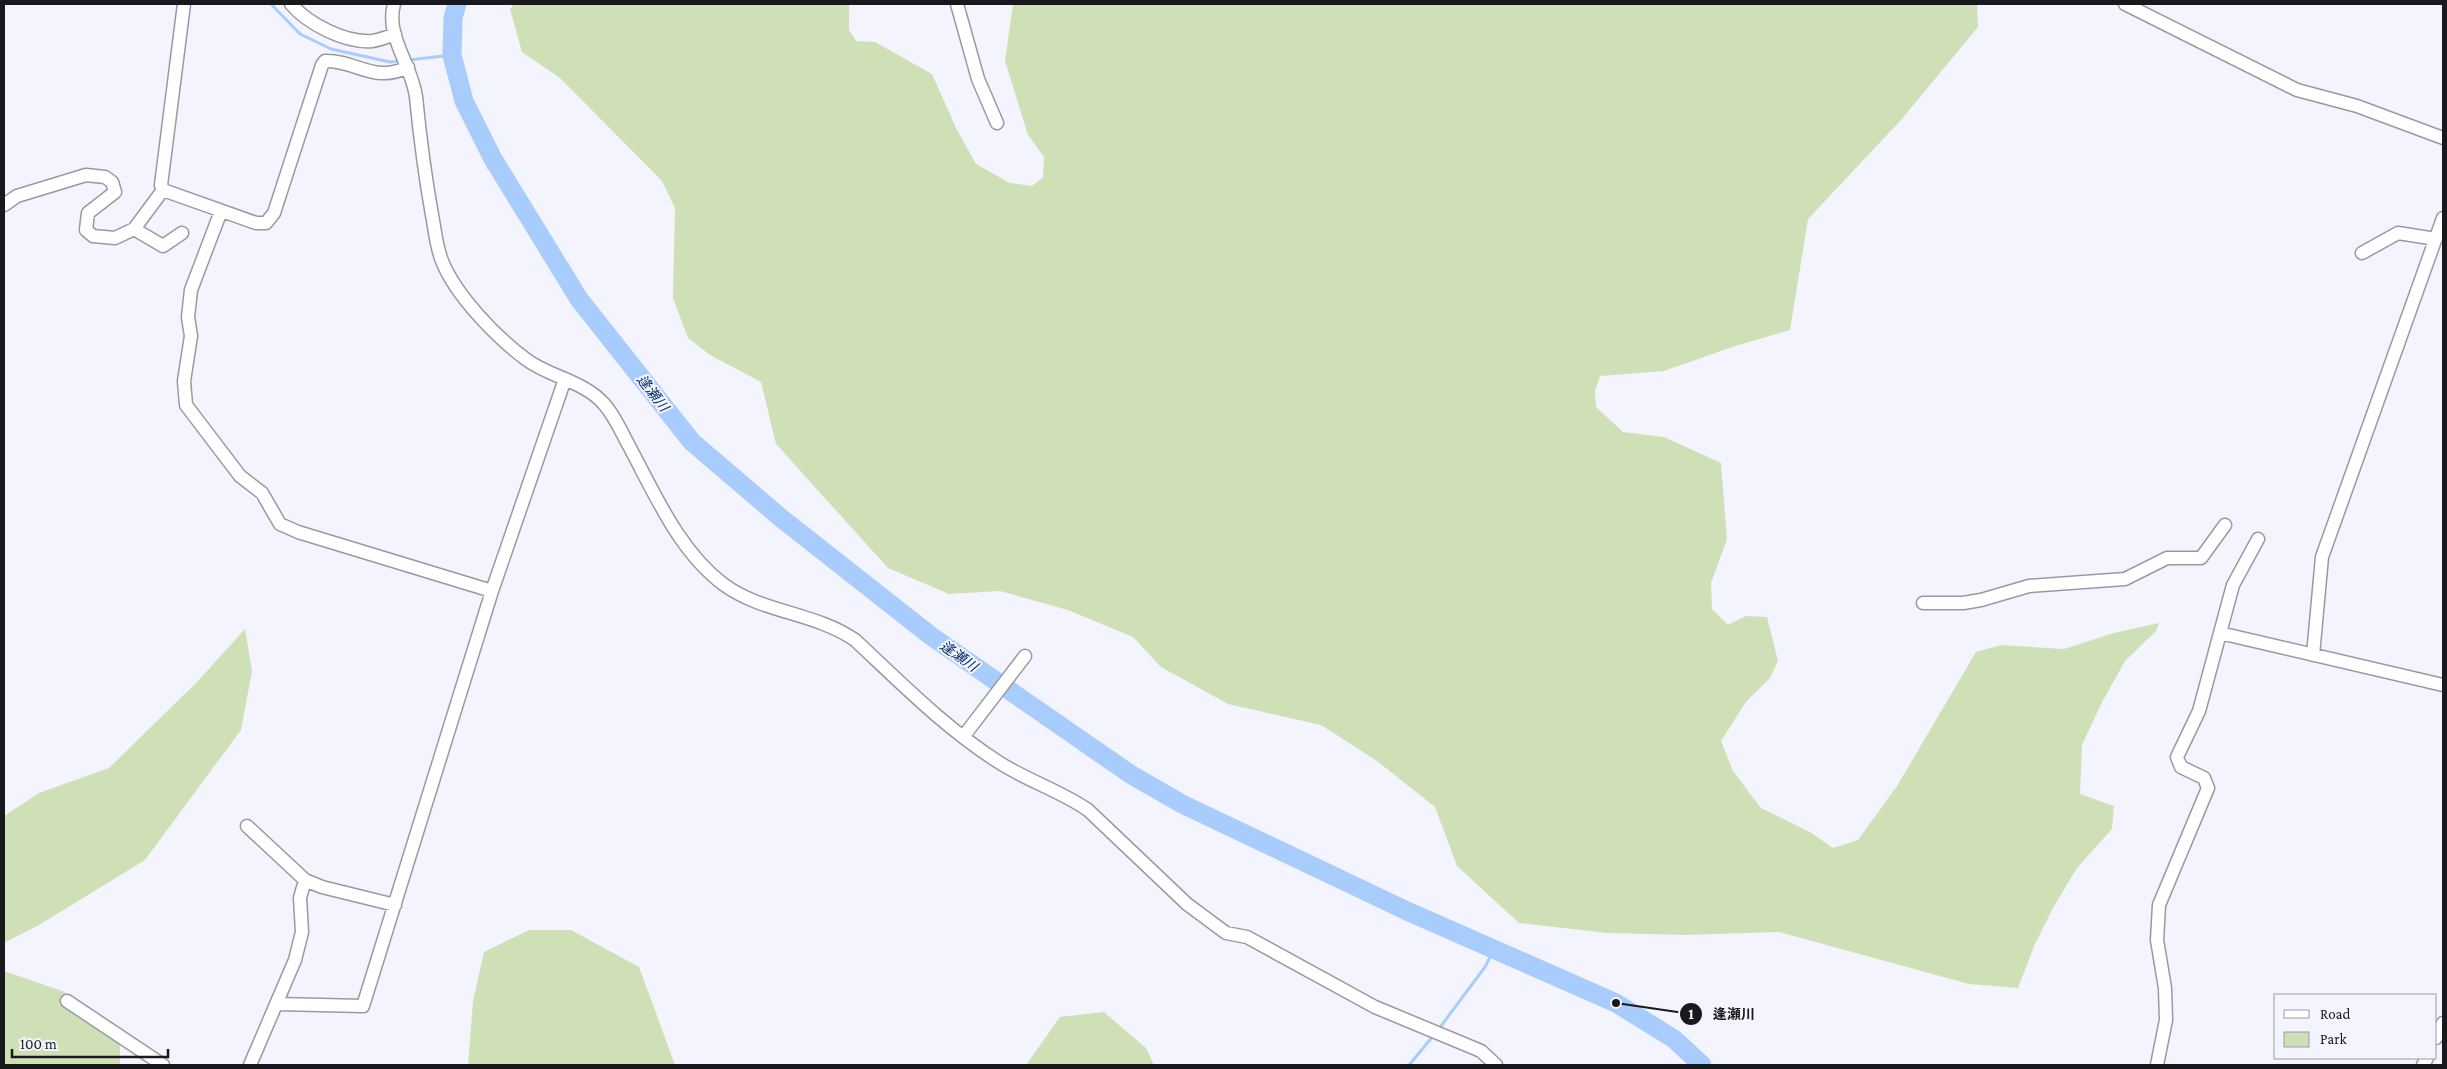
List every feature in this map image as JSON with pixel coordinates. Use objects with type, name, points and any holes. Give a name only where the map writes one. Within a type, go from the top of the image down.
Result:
[{"type":"street","points":[[4,205],[18,196],[63,180],[86,175],[105,177],[112,182],[115,192],[88,213],[86,230],[93,236],[115,238],[134,229],[163,190],[162,174],[184,4]]},
{"type":"street","points":[[291,4],[315,23],[341,36],[372,41],[395,34]]},
{"type":"street","points":[[394,4],[392,14],[395,34],[414,84],[423,163],[438,248],[450,278],[485,321],[528,361],[590,392],[604,404],[679,536],[708,572],[724,585],[753,602],[787,611],[843,632],[963,737],[1002,764],[1088,810],[1186,904],[1226,933],[1247,937],[1375,1007],[1481,1052],[1496,1065]]},
{"type":"street","points":[[956,4],[978,79],[997,123]]},
{"type":"street","points":[[2126,4],[2297,90],[2350,103],[2443,138]]},
{"type":"street","points":[[163,190],[261,224],[270,219],[322,65],[325,61],[381,75],[400,71],[407,66]]},
{"type":"street","points":[[222,211],[191,290],[188,317],[191,336],[184,381],[186,405],[240,476],[262,493],[280,524],[298,532],[492,591]]},
{"type":"street","points":[[2313,655],[2322,557],[2443,218]]},
{"type":"street","points":[[134,229],[163,246],[182,233]]},
{"type":"street","points":[[2362,253],[2398,233],[2436,239]]},
{"type":"street","points":[[278,1004],[363,1006],[492,591],[565,378]]},
{"type":"street","points":[[1923,603],[1962,604],[2029,586],[2125,579],[2166,558],[2198,559],[2204,556],[2225,525]]},
{"type":"street","points":[[2156,1065],[2166,1020],[2165,988],[2157,940],[2160,905],[2208,788],[2204,778],[2181,766],[2177,757],[2198,711],[2233,585],[2258,539]]},
{"type":"street","points":[[2220,633],[2443,685]]},
{"type":"street","points":[[963,737],[1025,656]]},
{"type":"street","points":[[247,826],[305,880],[322,887],[395,905]]},
{"type":"street","points":[[250,1065],[278,1004],[295,960],[302,932],[300,898],[305,880]]},
{"type":"street","points":[[67,1000],[163,1065]]},
{"type":"street","points":[[2437,1036],[2443,1023]]},
{"type":"green space","points":[[514,4],[849,4],[849,30],[856,41],[875,42],[932,74],[956,128],[976,164],[1010,183],[1032,186],[1043,177],[1044,157],[1028,135],[1005,61],[1013,4],[1977,4],[1978,27],[1901,120],[1808,219],[1790,330],[1735,346],[1664,371],[1600,376],[1595,391],[1596,407],[1623,432],[1664,437],[1721,463],[1727,539],[1711,583],[1712,609],[1728,625],[1746,616],[1767,617],[1778,661],[1770,678],[1746,702],[1721,741],[1733,771],[1761,808],[1810,832],[1833,848],[1858,840],[1897,786],[1976,652],[2001,645],[2064,649],[2114,633],[2159,623],[2156,631],[2125,661],[2101,704],[2082,745],[2080,794],[2114,806],[2112,829],[2077,868],[2054,906],[2035,944],[2018,988],[1969,984],[1779,932],[1685,935],[1607,933],[1519,923],[1457,866],[1435,807],[1377,761],[1321,725],[1228,704],[1161,667],[1133,637],[1068,610],[1000,591],[949,594],[888,568],[776,444],[761,382],[710,355],[688,338],[673,298],[675,208],[662,181],[560,78],[522,52],[510,9]]},
{"type":"green space","points":[[245,629],[252,671],[241,730],[145,860],[39,925],[4,943],[4,816],[39,793],[109,768],[197,682]]},
{"type":"green space","points":[[529,930],[571,930],[639,967],[675,1065],[468,1065],[473,1001],[484,952]]},
{"type":"green space","points":[[4,971],[65,992],[120,1044],[120,1065],[4,1065]]},
{"type":"green space","points":[[1104,1012],[1146,1048],[1154,1065],[1026,1065],[1060,1017]]},
{"type":"waterway","points":[[271,4],[300,34],[331,49],[390,62],[400,61]]},
{"type":"waterway","name":"逢瀬川","points":[[457,4],[453,18],[452,55],[464,101],[493,159],[579,299],[692,442],[781,518],[931,636],[1130,774],[1182,804],[1407,911],[1616,1003],[1674,1039],[1702,1065]]},
{"type":"waterway","points":[[409,60],[452,55]]},
{"type":"waterway","points":[[1438,1030],[1485,967],[1494,949]]},
{"type":"waterway","points":[[1409,1065],[1434,1035]]},
{"type":"place","name":"逢瀬川","points":[[1616,1003]]}]
